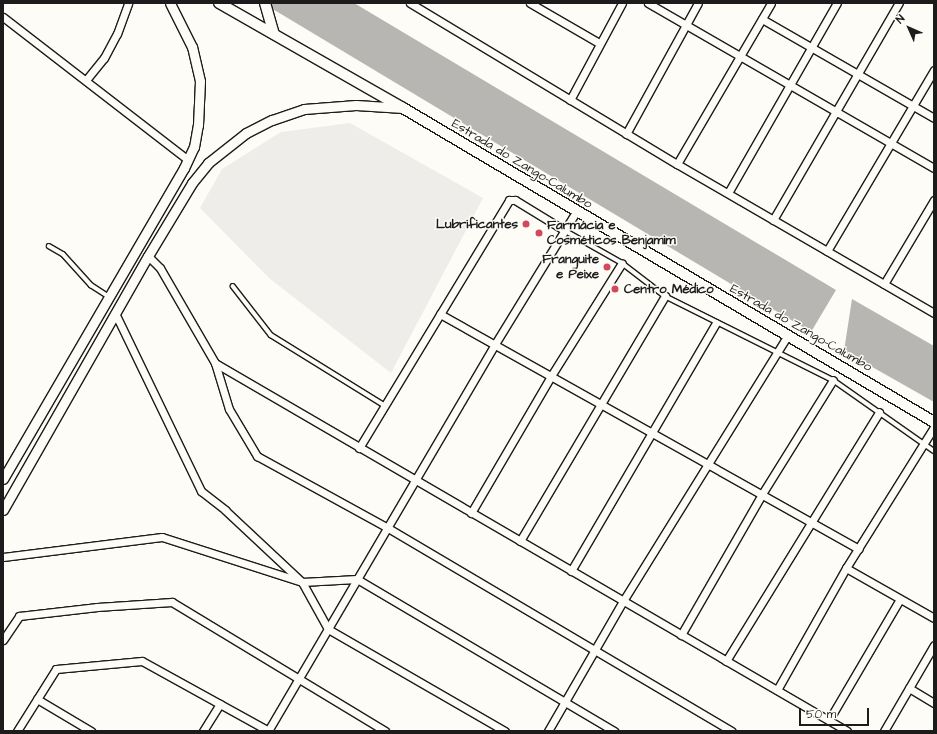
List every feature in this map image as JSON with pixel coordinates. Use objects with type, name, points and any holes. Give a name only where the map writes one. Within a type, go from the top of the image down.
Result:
[{"type":"main road","name":"Estrada do Zango-Calumbo","points":[[219,3],[403,108],[576,212],[934,422]]},
{"type":"main road","points":[[265,3],[274,34]]},
{"type":"street","points":[[86,80],[104,58],[117,34],[128,3]]},
{"type":"street","points":[[3,479],[188,160],[198,124],[200,81],[192,47],[170,3]]},
{"type":"street","points":[[410,3],[626,134],[934,312]]},
{"type":"street","points":[[530,3],[599,43]]},
{"type":"street","points":[[570,100],[599,43],[622,3]]},
{"type":"street","points":[[648,3],[934,168]]},
{"type":"street","points":[[626,134],[698,3]]},
{"type":"street","points":[[677,164],[771,3]]},
{"type":"street","points":[[728,193],[837,3]]},
{"type":"street","points":[[774,220],[899,3]]},
{"type":"street","points":[[3,17],[188,160]]},
{"type":"street","points":[[762,19],[934,118]]},
{"type":"street","points":[[828,251],[934,70]]},
{"type":"street","points":[[3,510],[148,256],[192,183],[208,163],[246,133],[272,120],[304,109],[356,105],[403,108]]},
{"type":"street","points":[[359,448],[509,200],[515,200],[564,230]]},
{"type":"street","points":[[884,284],[934,200]]},
{"type":"street","points":[[17,731],[56,669],[142,661],[268,731],[495,344],[576,212]]},
{"type":"street","points":[[148,256],[160,268],[215,363],[229,409],[253,452],[388,528],[731,731]]},
{"type":"street","points":[[471,513],[551,376],[622,263]]},
{"type":"street","points":[[520,541],[665,296]]},
{"type":"street","points":[[115,313],[201,491],[225,510],[302,582],[328,629],[505,731]]},
{"type":"street","points":[[440,314],[858,549]]},
{"type":"street","points":[[571,571],[716,323]]},
{"type":"street","points":[[548,731],[623,601],[779,352],[788,335]]},
{"type":"street","points":[[215,363],[848,731]]},
{"type":"street","points":[[681,635],[762,494],[833,380]]},
{"type":"street","points":[[726,661],[810,521],[879,412]]},
{"type":"street","points":[[776,690],[846,568],[934,427]]},
{"type":"street","points":[[3,556],[162,537],[302,582],[357,579],[614,731]]},
{"type":"street","points":[[846,568],[934,618]]},
{"type":"street","points":[[829,720],[900,599]]},
{"type":"street","points":[[3,640],[19,616],[168,602],[175,604],[298,680],[385,731]]},
{"type":"street","points":[[884,731],[934,645]]},
{"type":"street","points":[[909,688],[934,703]]},
{"type":"street","points":[[37,699],[90,731]]},
{"type":"street","points":[[203,731],[220,704]]},
{"type":"lane","points":[[564,230],[622,263],[665,296],[716,323],[738,330],[833,380],[934,451]]},
{"type":"lane","points":[[49,246],[63,254],[91,284],[109,297]]},
{"type":"lane","points":[[233,286],[271,335],[385,406]]},
{"type":"shaded area","points":[[270,3],[354,3],[836,290],[811,332],[271,8]]},
{"type":"shaded area","points":[[350,123],[483,198],[391,373],[269,278],[200,208],[222,169],[281,132]]},
{"type":"shaded area","points":[[852,299],[934,346],[934,402],[844,351]]},
{"type":"place","name":"Lubrificantes","points":[[526,224]]},
{"type":"place","name":"Farmácia e Cosméticos Benjamim","points":[[539,233]]},
{"type":"place","name":"Franguite e Peixe","points":[[607,267]]},
{"type":"place","name":"Centro Médico","points":[[615,289]]}]
